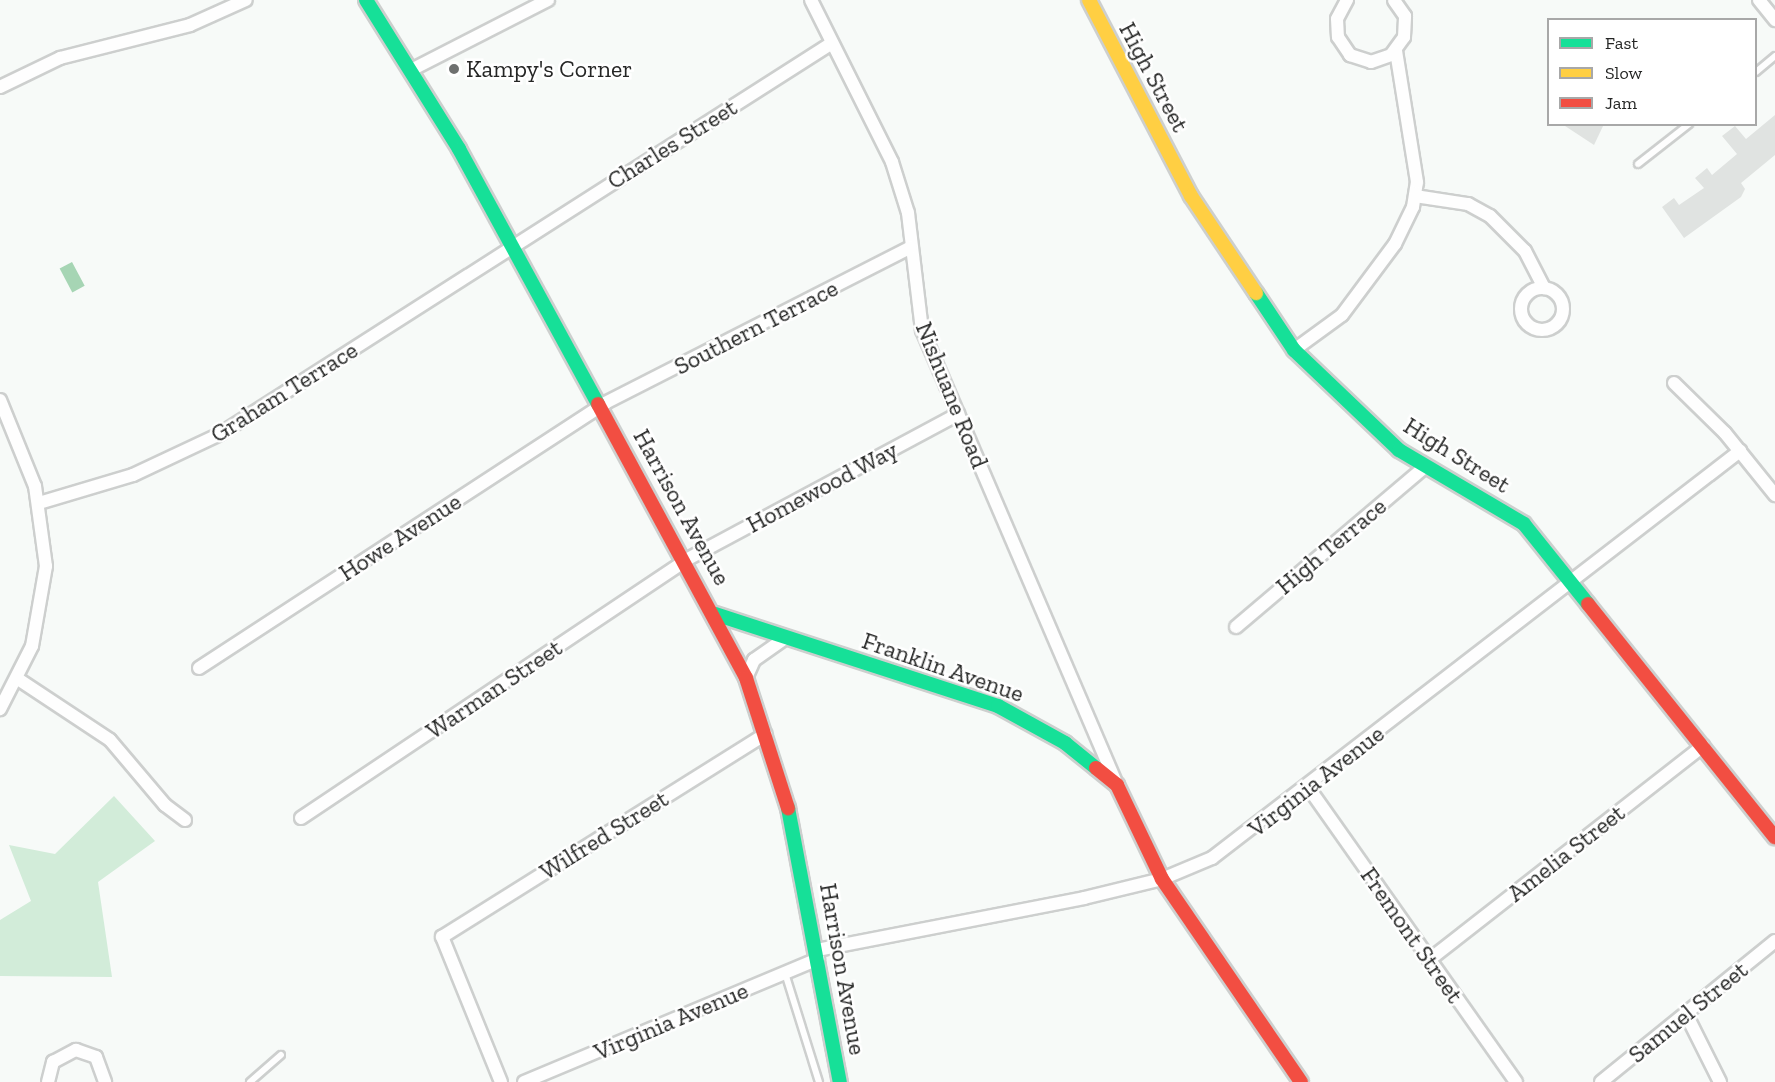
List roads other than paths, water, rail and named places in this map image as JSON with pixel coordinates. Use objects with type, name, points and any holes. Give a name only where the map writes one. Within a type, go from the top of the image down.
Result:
[{"type":"street","points":[[0,87],[60,58],[190,25],[246,0]]},
{"type":"street","name":"Harrison Avenue","points":[[366,0],[411,70],[512,244],[686,560],[746,678],[766,734],[788,808],[840,1082]]},
{"type":"street","points":[[411,70],[548,0]]},
{"type":"street","name":"Nishuane Road","points":[[811,0],[892,162],[908,213],[922,330],[1117,785]]},
{"type":"street","name":"High Street","points":[[1089,0],[1191,196],[1294,350],[1399,450],[1524,524],[1775,837]]},
{"type":"street","points":[[1347,0],[1336,26],[1342,47],[1371,62],[1396,51]]},
{"type":"street","points":[[1294,350],[1342,315],[1366,285],[1395,244],[1415,196],[1396,51],[1406,26],[1394,0]]},
{"type":"street","points":[[1760,0],[1775,20]]},
{"type":"street","name":"Charles Street","points":[[512,244],[832,43]]},
{"type":"street","points":[[1415,196],[1468,204],[1490,216],[1525,251],[1544,288]]},
{"type":"street","name":"Graham Terrace","points":[[39,503],[133,475],[220,434],[512,244]]},
{"type":"street","name":"Southern Terrace","points":[[601,406],[911,248]]},
{"type":"street","points":[[1674,383],[1740,451],[1775,495]]},
{"type":"street","points":[[0,400],[39,503],[44,593],[18,679],[0,709]]},
{"type":"street","name":"Howe Avenue","points":[[200,668],[601,406]]},
{"type":"street","name":"Homewood Way","points":[[686,560],[958,414]]},
{"type":"street","name":"Virginia Avenue","points":[[524,1082],[785,973],[817,954],[1162,879],[1212,858],[1308,787],[1740,451]]},
{"type":"street","name":"High Terrace","points":[[1236,627],[1426,466]]},
{"type":"street","name":"Warman Street","points":[[301,818],[686,560]]},
{"type":"street","name":"Franklin Avenue","points":[[715,614],[998,706],[1065,743],[1117,785],[1162,879],[1301,1082]]},
{"type":"street","points":[[746,678],[754,660],[786,638]]},
{"type":"street","points":[[18,679],[110,740],[165,804],[186,820]]},
{"type":"street","name":"Wilfred Street","points":[[501,1082],[441,937],[766,734]]},
{"type":"street","name":"Amelia Street","points":[[1429,960],[1703,746]]},
{"type":"street","name":"Fremont Street","points":[[1308,787],[1516,1082]]},
{"type":"street","name":"Samuel Street","points":[[1601,1082],[1775,941]]},
{"type":"street","points":[[1686,1014],[1720,1082]]},
{"type":"street","points":[[48,1082],[53,1062],[76,1050],[96,1057],[105,1082]]},
{"type":"lane","points":[[1757,70],[1775,56]]},
{"type":"lane","points":[[1638,164],[1686,126]]},
{"type":"lane","points":[[785,973],[819,1082]]},
{"type":"lane","points":[[250,1082],[281,1055]]},
{"type":"place","name":"Kampy's Corner","points":[[454,69]]}]
